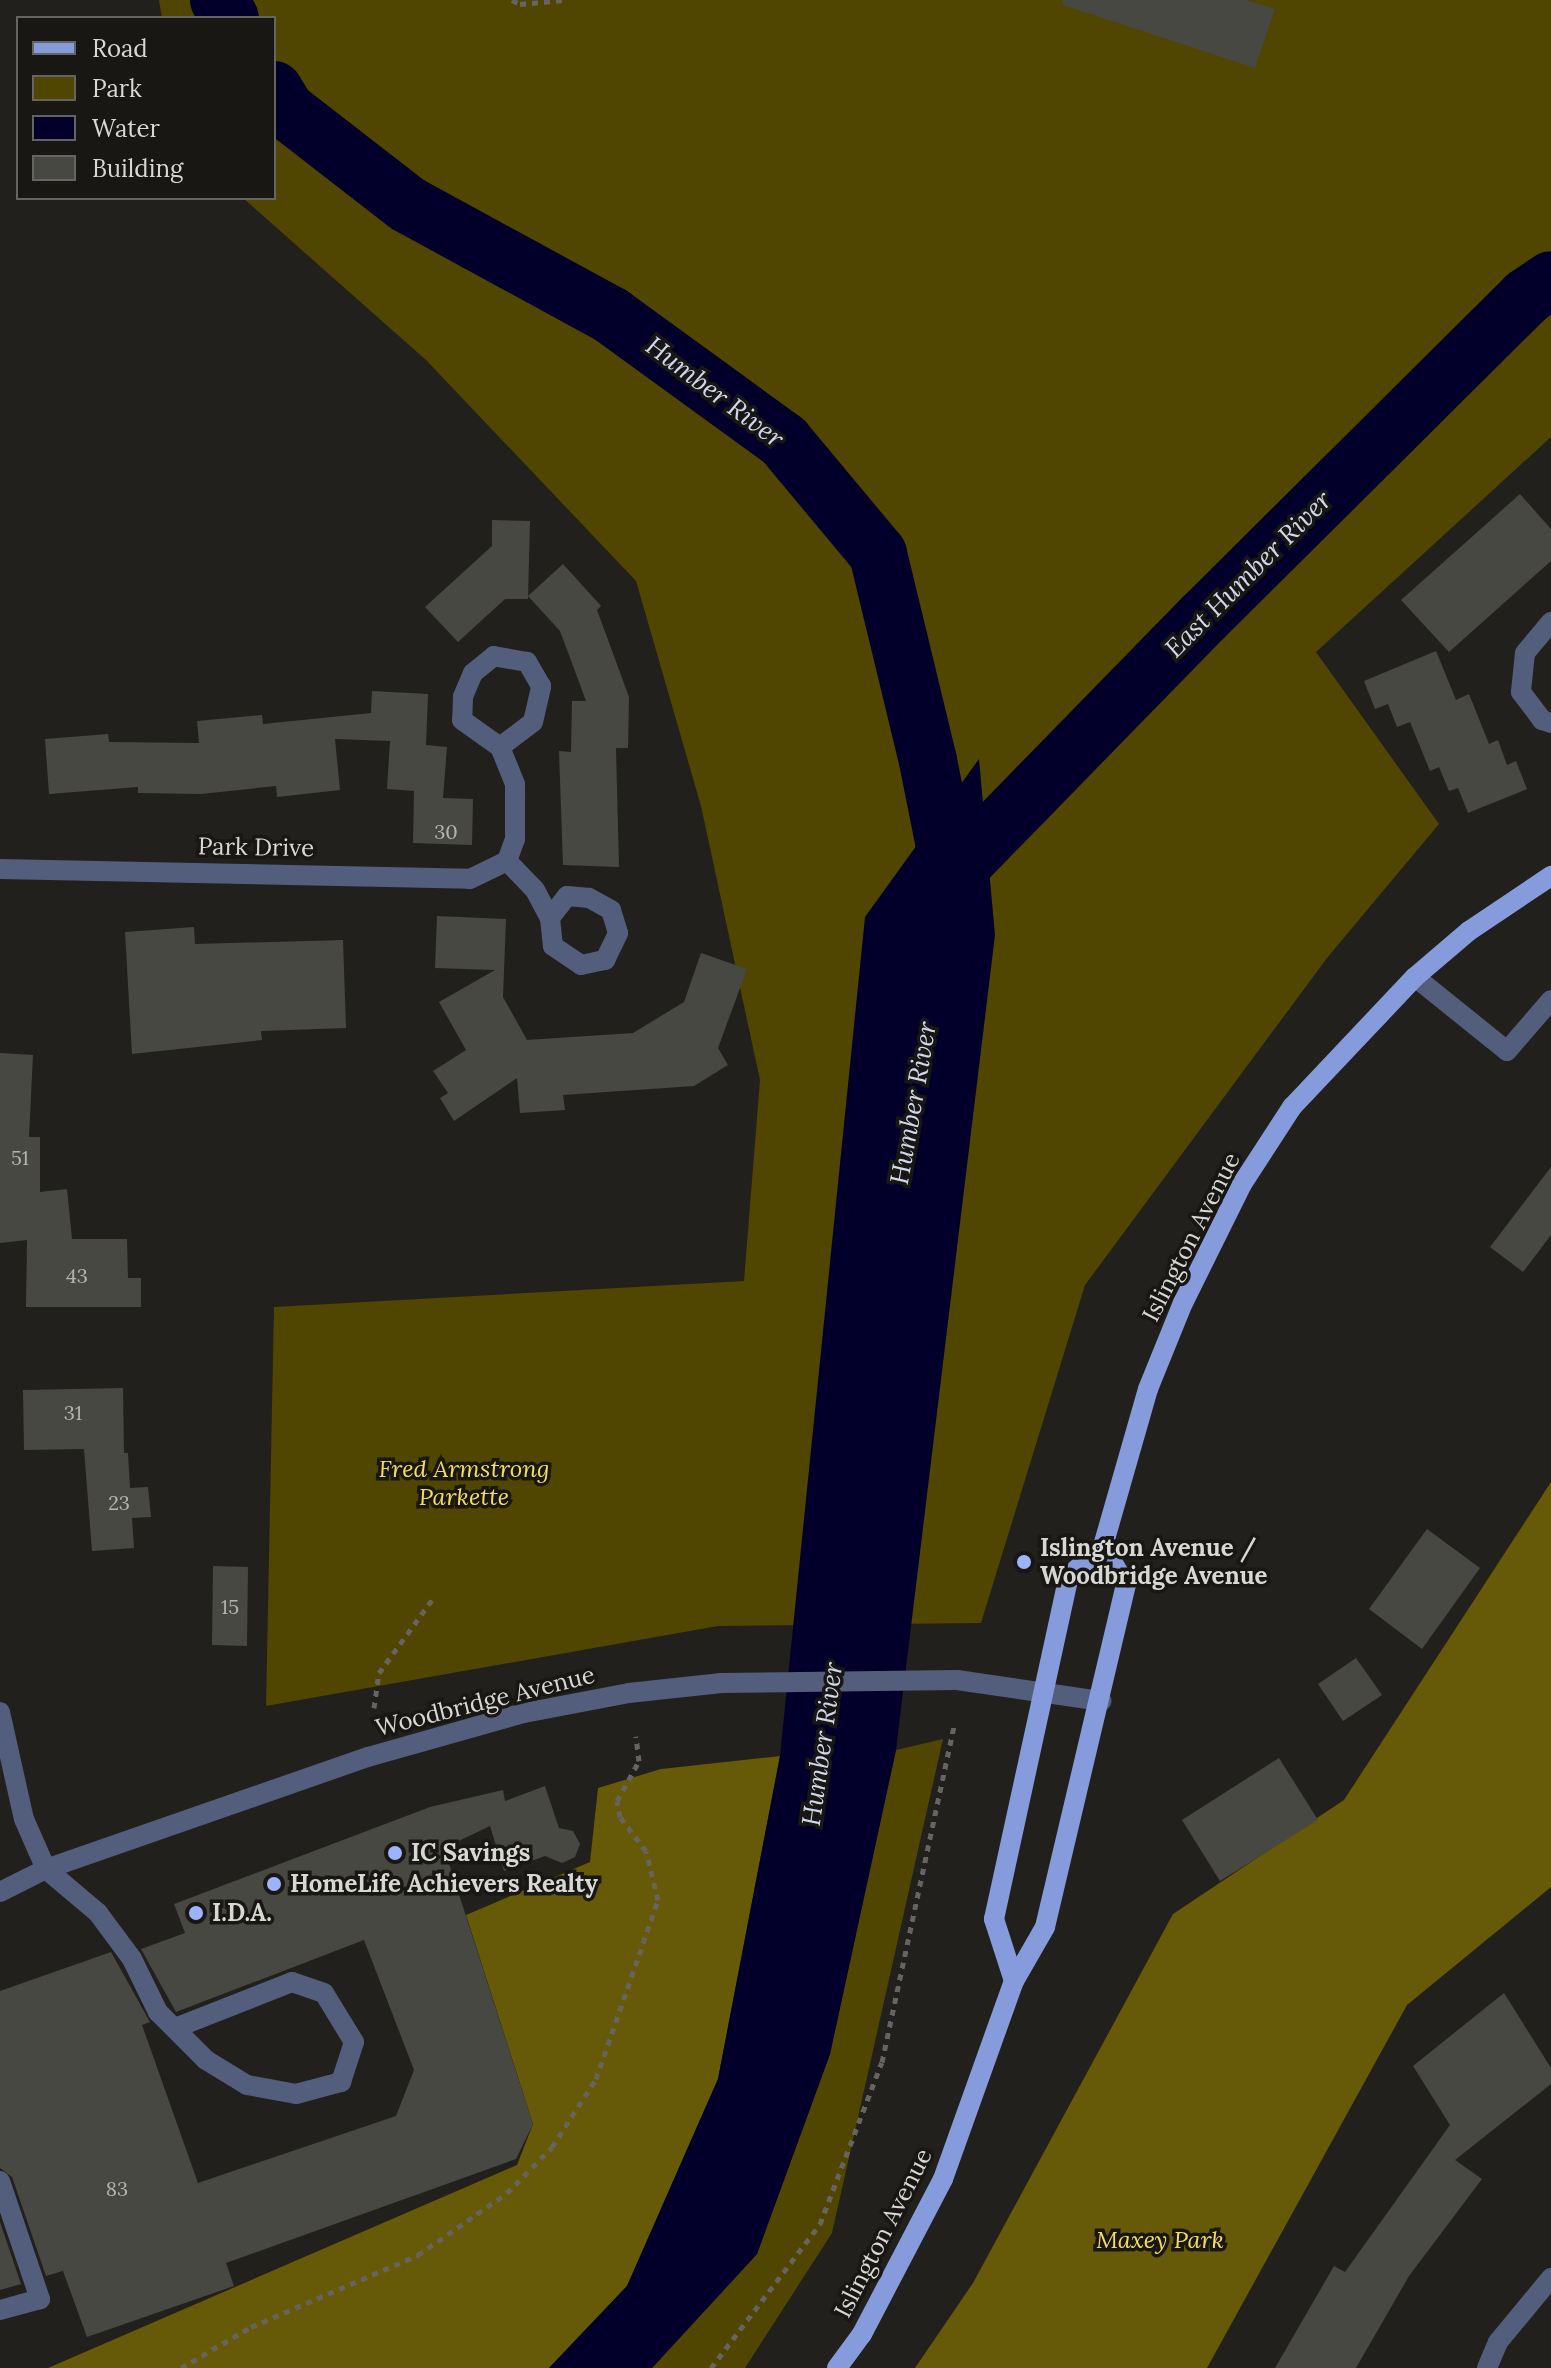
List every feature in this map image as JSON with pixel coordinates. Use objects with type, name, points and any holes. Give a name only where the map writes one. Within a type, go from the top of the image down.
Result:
[{"type":"main road","name":"Islington Avenue","points":[[837,2368],[862,2334],[943,2179],[1014,1981],[1045,1927],[1101,1701],[1126,1585],[1103,1546],[1148,1389],[1242,1184],[1292,1107],[1415,977],[1469,931],[1551,876]]},
{"type":"main road","points":[[1014,1981],[994,1919],[1069,1576],[1103,1546]]},
{"type":"street","points":[[1551,622],[1525,653],[1521,692],[1542,720],[1551,723]]},
{"type":"street","points":[[500,747],[533,722],[541,686],[527,662],[494,656],[473,673],[463,697],[462,720],[500,747],[515,784],[516,829],[507,861],[535,890],[550,918]]},
{"type":"street","name":"Park Drive","points":[[0,869],[470,879],[507,861]]},
{"type":"street","points":[[1415,977],[1507,1051],[1551,1000]]},
{"type":"street","name":"Woodbridge Avenue","points":[[0,1892],[46,1869],[368,1757],[524,1713],[629,1693],[721,1683],[957,1680],[1043,1690],[1101,1701]]},
{"type":"street","points":[[0,1712],[24,1819],[46,1869],[98,1913],[132,1959],[158,2012],[206,2060],[247,2085],[296,2094],[341,2082],[354,2042],[324,1993],[292,1982],[175,2028]]},
{"type":"street","points":[[0,2181],[40,2299],[0,2310]]},
{"type":"street","points":[[1487,2368],[1498,2342],[1551,2278]]},
{"type":"path","points":[[512,0],[520,4],[563,0]]},
{"type":"path","points":[[374,1708],[379,1673],[434,1597]]},
{"type":"path","points":[[711,2368],[820,2224],[882,2062],[954,1726]]},
{"type":"path","points":[[181,2368],[251,2327],[418,2255],[507,2193],[552,2147],[596,2079],[658,1900],[646,1851],[620,1817],[617,1801],[639,1761],[636,1736]]},
{"type":"green space","name":"Fred Armstrong Parkette","points":[[159,0],[1551,0],[1551,437],[1316,652],[1439,824],[1327,958],[1085,1285],[981,1623],[718,1626],[266,1706],[274,1307],[744,1281],[760,1080],[701,806],[636,581],[426,360],[245,200],[276,200],[276,16],[162,16]]},
{"type":"green space","name":"Maxey Park","points":[[1551,1482],[1551,1887],[1407,2005],[1207,2368],[915,2368],[973,2283],[1173,1914],[1344,1800]]},
{"type":"green space","points":[[943,1739],[832,2233],[745,2368],[652,2368],[757,2254],[830,2054],[896,1750]]},
{"type":"green space","points":[[780,1756],[718,2079],[627,2286],[549,2368],[48,2368],[517,2165],[533,2124],[466,1915],[590,1862],[598,1788],[661,1769]]},
{"type":"water","points":[[979,759],[995,935],[896,1750],[830,2054],[757,2254],[652,2368],[549,2368],[627,2286],[718,2079],[780,1756],[865,917]]},
{"type":"building","points":[[1063,0],[1246,0],[1275,9],[1255,68],[1063,5]]},
{"type":"building","points":[[1520,494],[1551,529],[1551,561],[1449,652],[1401,600]]},
{"type":"building","points":[[492,520],[530,521],[528,599],[505,599],[458,642],[425,607],[492,546]]},
{"type":"building","points":[[563,564],[601,606],[597,610],[629,697],[628,748],[616,748],[619,867],[563,865],[559,751],[571,752],[572,701],[586,701],[560,631],[528,596]]},
{"type":"building","points":[[1436,651],[1456,700],[1469,694],[1489,744],[1498,740],[1507,765],[1516,761],[1527,789],[1468,813],[1458,788],[1449,791],[1439,767],[1430,771],[1410,722],[1397,727],[1388,704],[1375,709],[1364,681]]},
{"type":"building","points":[[372,691],[428,694],[426,745],[447,747],[443,798],[473,799],[472,845],[413,843],[414,791],[387,789],[390,741],[335,739],[340,790],[277,797],[276,786],[201,794],[138,793],[138,787],[49,794],[45,739],[108,734],[109,742],[199,743],[197,721],[262,715],[263,724],[371,713]]},
{"type":"building","points":[[437,916],[506,919],[503,997],[527,1040],[633,1033],[684,1002],[701,953],[747,969],[718,1048],[728,1065],[694,1086],[563,1095],[565,1110],[520,1113],[517,1078],[454,1121],[440,1098],[448,1093],[433,1071],[466,1050],[439,1002],[495,970],[435,968]]},
{"type":"building","points":[[194,927],[195,944],[343,940],[346,1028],[261,1031],[262,1040],[132,1054],[125,932]]},
{"type":"building","points":[[0,1053],[33,1055],[29,1137],[40,1137],[40,1192],[67,1189],[72,1239],[127,1239],[128,1278],[141,1278],[141,1307],[26,1307],[27,1240],[0,1243]]},
{"type":"building","points":[[1551,1167],[1551,1235],[1523,1272],[1490,1247]]},
{"type":"building","points":[[123,1388],[124,1453],[128,1453],[130,1488],[148,1487],[151,1517],[132,1518],[134,1548],[92,1551],[84,1449],[24,1450],[23,1390]]},
{"type":"building","points":[[1427,1529],[1480,1568],[1422,1649],[1369,1609]]},
{"type":"building","points":[[213,1566],[248,1567],[247,1646],[212,1645]]},
{"type":"building","points":[[1356,1658],[1382,1695],[1343,1721],[1318,1684]]},
{"type":"building","points":[[1279,1758],[1318,1820],[1220,1881],[1182,1820]]},
{"type":"building","points":[[545,1786],[559,1828],[573,1831],[580,1844],[575,1857],[562,1863],[545,1856],[504,1871],[490,1826],[444,1848],[533,2124],[516,2159],[226,2263],[234,2286],[87,2337],[63,2271],[46,2276],[12,2177],[0,2168],[0,1991],[111,1952],[150,2022],[142,2025],[198,2183],[396,2116],[414,2070],[364,1940],[176,2012],[141,1949],[185,1933],[174,1904],[430,1807],[503,1790],[505,1801]]},
{"type":"building","points":[[1504,1993],[1551,2068],[1551,2084],[1455,2160],[1482,2179],[1409,2276],[1356,2368],[1275,2368],[1334,2266],[1345,2272],[1450,2125],[1413,2066]]},
{"type":"building","points":[[0,2222],[21,2284],[0,2290]]},
{"type":"waterway","name":"Humber River","points":[[219,0],[229,16]]},
{"type":"waterway","name":"Humber River","points":[[276,93],[286,110],[407,204],[612,316],[784,441],[878,554],[928,761],[951,876],[948,893]]},
{"type":"waterway","name":"East Humber River","points":[[951,876],[1204,617],[1526,297],[1551,280]]},
{"type":"place","name":"Islington Avenue / Woodbridge Avenue","points":[[1024,1562]]},
{"type":"place","name":"IC Savings","points":[[395,1853]]},
{"type":"place","name":"HomeLife Achievers Realty","points":[[274,1884]]},
{"type":"place","name":"I.D.A.","points":[[196,1913]]}]
